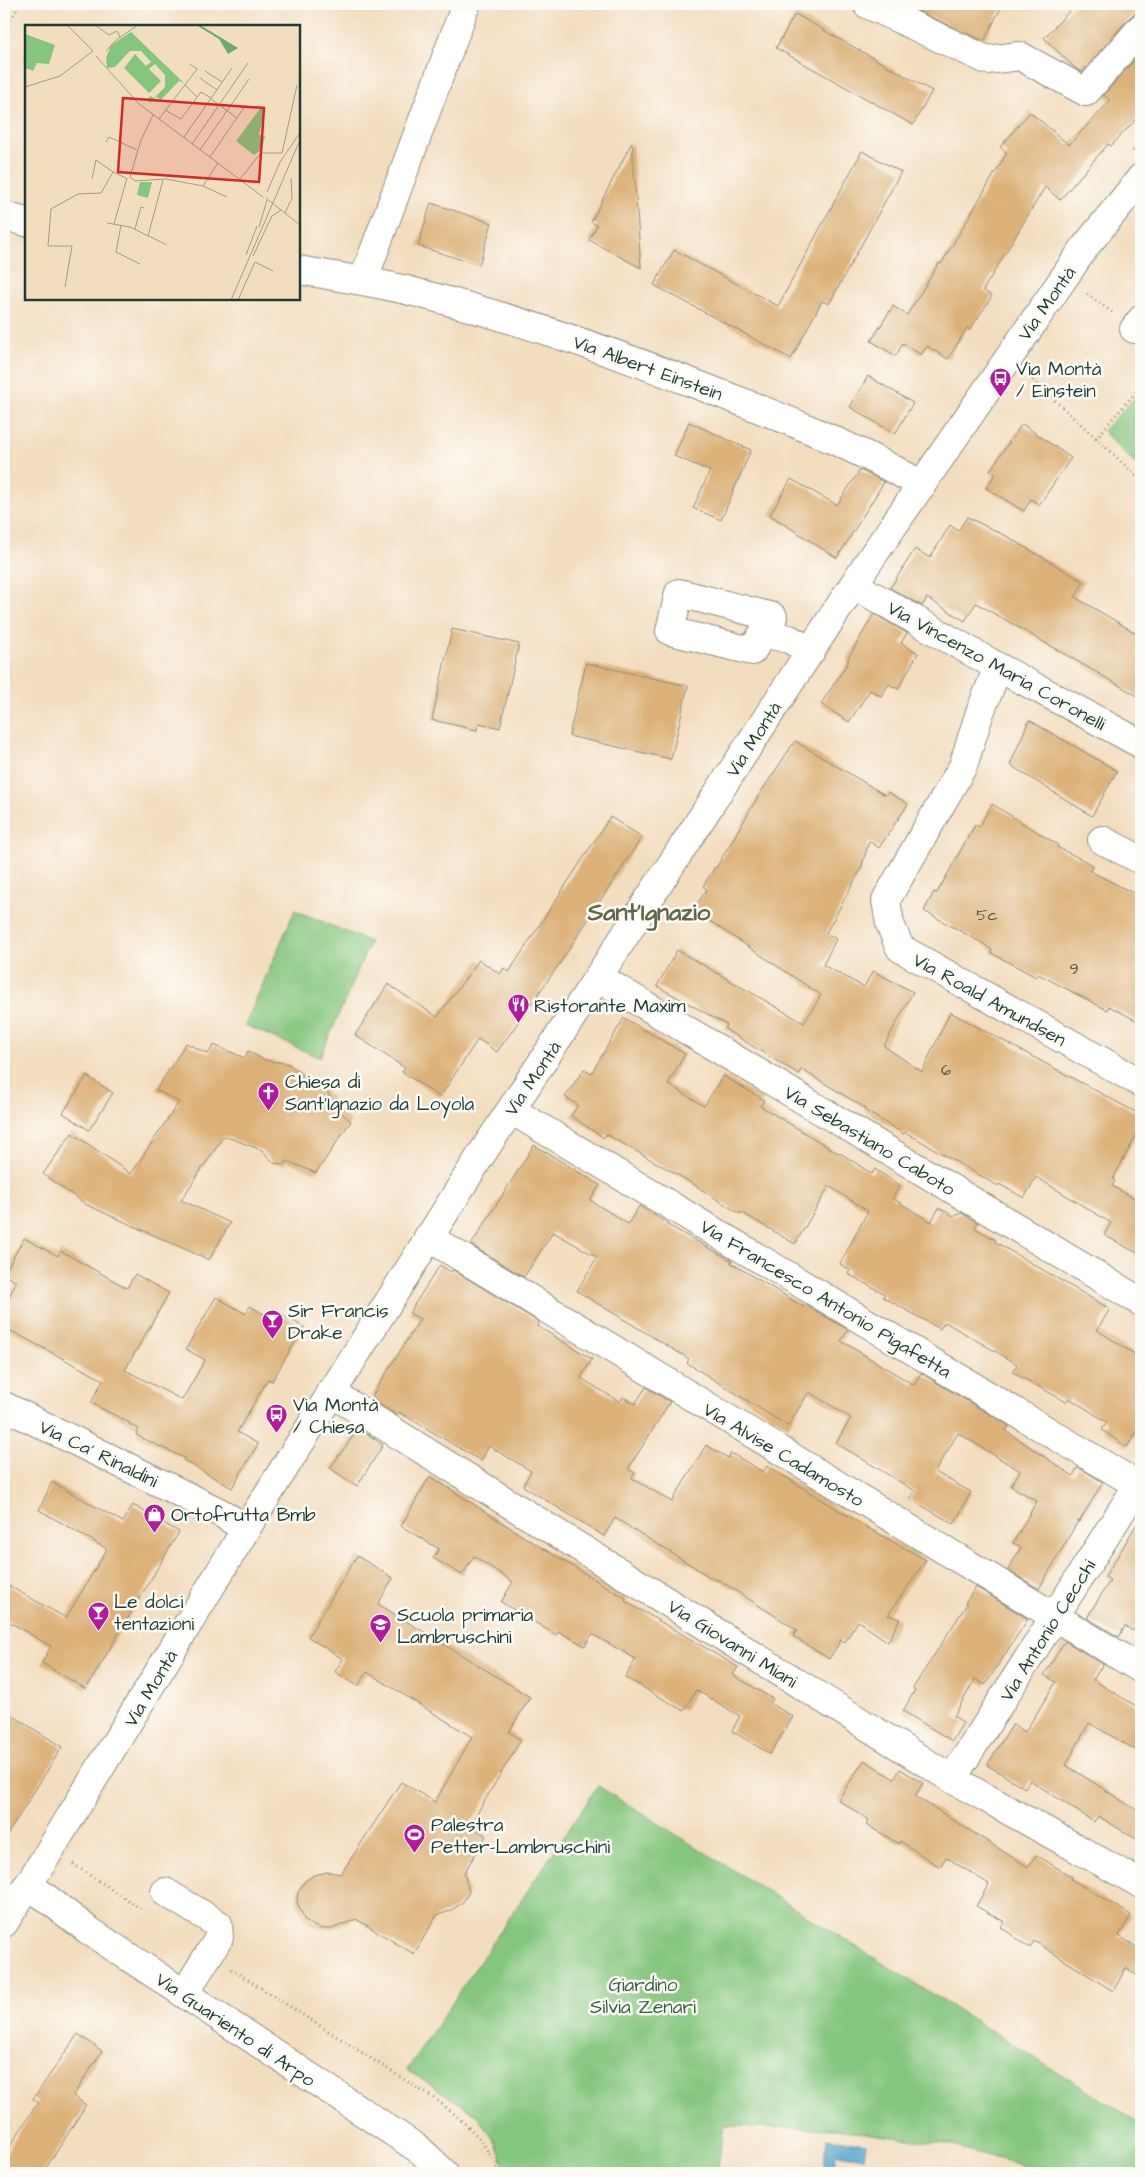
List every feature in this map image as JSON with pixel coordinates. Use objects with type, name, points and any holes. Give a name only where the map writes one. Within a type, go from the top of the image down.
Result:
[{"type":"street","points":[[363,281],[466,4]]},
{"type":"street","points":[[867,4],[987,60],[1020,56],[1086,92],[1141,28]]},
{"type":"street","name":"Via Montà","points":[[4,1923],[330,1392],[428,1237],[810,651],[1016,344],[1085,247],[1141,178]]},
{"type":"street","points":[[4,216],[25,222]]},
{"type":"street","name":"Via Albert Einstein","points":[[300,270],[413,291],[524,323],[632,360],[781,416],[893,468],[922,484]]},
{"type":"street","name":"Via Vincenzo Maria Coronelli","points":[[854,585],[998,667],[1141,744]]},
{"type":"street","points":[[763,633],[789,639],[810,651]]},
{"type":"street","name":"Via Roald Amundsen","points":[[998,667],[979,715],[963,766],[886,900],[890,924],[900,948],[1141,1083]]},
{"type":"street","points":[[1102,840],[1141,860]]},
{"type":"street","name":"Via Sebastiano Caboto","points":[[598,978],[1141,1302]]},
{"type":"street","name":"Via Francesco Antonio Pigafetta","points":[[511,1110],[1140,1484]]},
{"type":"street","name":"Via Alvise Cadamosto","points":[[428,1237],[1141,1669]]},
{"type":"street","name":"Via Giovanni Miani","points":[[330,1392],[952,1779],[1141,1884]]},
{"type":"street","name":"Via Ca' Rinaldini","points":[[4,1406],[221,1513],[246,1529]]},
{"type":"street","name":"Via Antonio Cecchi","points":[[952,1779],[1140,1484]]},
{"type":"street","name":"Via Guariento di Arpo","points":[[27,1886],[41,1894],[88,1930],[420,2150],[444,2173]]},
{"type":"street","points":[[165,1892],[218,1924],[220,1938],[184,1994]]},
{"type":"path","points":[[4,33],[20,4]]},
{"type":"path","points":[[1031,373],[1033,380],[1141,480]]},
{"type":"path","points":[[1096,438],[1141,386]]},
{"type":"path","points":[[85,1871],[98,1880]]},
{"type":"path","points":[[226,1966],[438,2101],[464,2122],[488,2149],[499,2173]]},
{"type":"green space","points":[[1141,391],[1141,470],[1103,431]]},
{"type":"green space","points":[[295,910],[370,942],[320,1058],[245,1025]]},
{"type":"green space","name":"Giardino Silvia Zenari","points":[[598,1786],[1141,2124],[1141,2173],[1049,2173],[946,2144],[835,2129],[724,2126],[717,2173],[506,2173],[496,2143],[475,2113],[407,2070]]},
{"type":"water","points":[[827,2138],[866,2144],[864,2158],[836,2154],[833,2173],[822,2173]]},
{"type":"building","points":[[903,4],[1003,4],[984,41]]},
{"type":"building","points":[[1076,4],[1141,4],[1141,13],[1135,13],[1129,18],[1082,72],[1076,69],[1044,38]]},
{"type":"building","points":[[795,14],[932,91],[913,125],[776,48]]},
{"type":"building","points":[[1141,52],[1141,114],[1111,146],[1108,144],[1060,200],[1045,187],[983,290],[992,296],[970,330],[967,328],[948,359],[927,346],[921,355],[903,343],[896,356],[871,341],[893,306],[907,315],[939,263],[941,264],[1007,153],[1000,147],[1030,112],[1069,145],[1110,101],[1104,95]]},
{"type":"building","points":[[632,142],[641,268],[589,240],[597,225],[591,222]]},
{"type":"building","points":[[862,151],[901,172],[829,304],[822,301],[791,359],[654,285],[674,250],[778,306]]},
{"type":"building","points":[[431,203],[492,223],[479,265],[418,246]]},
{"type":"building","points":[[868,376],[913,403],[895,434],[850,407]]},
{"type":"building","points":[[689,422],[751,450],[721,520],[693,508],[710,471],[674,456]]},
{"type":"building","points":[[1022,424],[1071,458],[1039,505],[1031,499],[1024,511],[986,488],[995,474],[990,470]]},
{"type":"building","points":[[860,470],[884,482],[837,558],[770,515],[791,479],[837,505]]},
{"type":"building","points":[[967,517],[1008,537],[1084,582],[1075,597],[1141,636],[1141,698],[976,603],[965,621],[927,598],[922,606],[890,588],[915,549],[930,558],[950,525],[958,531]]},
{"type":"building","points":[[874,614],[907,633],[901,643],[918,653],[898,689],[889,684],[881,696],[870,690],[849,722],[821,704],[849,661],[847,660]]},
{"type":"building","points":[[452,629],[519,644],[500,728],[479,723],[477,730],[432,720]]},
{"type":"building","points":[[586,663],[688,686],[671,759],[569,736]]},
{"type":"building","points":[[1029,720],[1117,771],[1092,816],[1010,765]]},
{"type":"building","points":[[795,741],[885,795],[888,792],[908,804],[879,848],[869,841],[861,869],[826,933],[836,939],[823,965],[864,987],[873,971],[913,992],[884,1046],[922,1072],[950,1012],[1141,1115],[1141,1126],[1113,1179],[1115,1181],[1112,1186],[1141,1202],[1141,1255],[1104,1235],[1111,1223],[1036,1177],[1024,1198],[999,1184],[998,1186],[905,1132],[904,1134],[801,1069],[799,1074],[785,1066],[725,1029],[727,1025],[657,986],[677,950],[804,1023],[821,995],[693,910],[707,889],[703,886]]},
{"type":"building","points":[[992,804],[1058,845],[1057,847],[1093,865],[1090,871],[1141,897],[1141,1023],[1109,1006],[1107,1010],[1038,974],[1036,977],[991,953],[992,950],[982,943],[924,911],[934,892],[937,893],[975,825],[979,827]]},
{"type":"building","points":[[610,817],[642,837],[558,966],[497,1052],[478,1039],[440,1097],[402,1072],[405,1068],[355,1035],[388,984],[437,1017],[479,960],[500,974],[504,968],[509,972]]},
{"type":"building","points":[[624,1018],[685,1054],[668,1084],[704,1106],[723,1076],[764,1100],[760,1106],[839,1152],[872,1174],[875,1169],[900,1186],[892,1198],[931,1222],[939,1208],[954,1216],[962,1213],[978,1223],[975,1228],[996,1240],[995,1242],[1110,1309],[1097,1330],[1141,1358],[1141,1425],[1127,1447],[1102,1430],[1107,1422],[1069,1398],[1066,1402],[1013,1372],[1017,1364],[945,1322],[940,1329],[883,1297],[885,1294],[848,1274],[850,1270],[840,1264],[868,1211],[829,1186],[795,1244],[741,1212],[740,1214],[685,1179],[606,1134],[604,1138],[571,1116],[578,1105],[565,1097],[584,1069],[591,1074]]},
{"type":"building","points":[[186,1043],[208,1054],[214,1045],[245,1058],[248,1051],[264,1060],[289,1064],[307,1079],[324,1087],[339,1111],[351,1121],[316,1173],[287,1161],[284,1165],[274,1163],[262,1150],[224,1136],[181,1200],[230,1223],[209,1260],[87,1205],[43,1174],[72,1133],[131,1174],[179,1102],[156,1090]]},
{"type":"building","points":[[87,1076],[113,1093],[89,1130],[63,1113]]},
{"type":"building","points":[[534,1145],[600,1185],[590,1200],[628,1224],[639,1206],[666,1224],[732,1261],[731,1263],[804,1307],[806,1305],[848,1330],[841,1341],[914,1385],[921,1373],[1009,1426],[1006,1431],[1073,1476],[1078,1467],[1103,1482],[1039,1589],[1008,1570],[1021,1547],[1013,1543],[1037,1501],[1011,1486],[1020,1471],[958,1433],[935,1472],[971,1492],[954,1524],[910,1499],[915,1491],[836,1443],[851,1418],[809,1392],[788,1426],[687,1363],[689,1359],[577,1291],[597,1257],[553,1232],[524,1277],[471,1245]]},
{"type":"building","points":[[24,1238],[58,1256],[61,1251],[127,1288],[135,1274],[169,1293],[125,1370],[182,1400],[205,1360],[186,1349],[216,1297],[246,1314],[250,1306],[270,1318],[275,1311],[304,1327],[272,1381],[268,1379],[237,1432],[258,1444],[232,1488],[183,1460],[184,1458],[136,1435],[139,1429],[91,1403],[103,1380],[4,1327],[4,1308],[16,1282],[4,1274]]},
{"type":"building","points":[[440,1265],[451,1272],[453,1270],[539,1322],[537,1326],[592,1359],[581,1378],[620,1402],[623,1397],[635,1404],[646,1387],[670,1402],[628,1469],[635,1473],[632,1478],[672,1502],[706,1445],[728,1458],[731,1453],[763,1472],[767,1466],[863,1525],[926,1560],[888,1615],[900,1619],[888,1642],[858,1621],[845,1642],[841,1640],[829,1659],[793,1636],[797,1630],[719,1580],[715,1580],[615,1518],[604,1536],[523,1486],[531,1471],[489,1446],[481,1461],[399,1412],[397,1415],[376,1402],[377,1400],[372,1396],[420,1319],[409,1313]]},
{"type":"building","points":[[359,1428],[383,1445],[357,1486],[330,1468]]},
{"type":"building","points":[[430,1476],[529,1540],[627,1599],[625,1601],[738,1667],[733,1675],[773,1699],[770,1703],[793,1717],[770,1754],[732,1731],[740,1716],[696,1690],[684,1711],[625,1677],[636,1659],[592,1634],[585,1646],[558,1631],[556,1635],[501,1602],[513,1582],[474,1556],[462,1575],[433,1558],[439,1549],[401,1526]]},
{"type":"building","points":[[52,1482],[123,1522],[133,1505],[179,1532],[86,1689],[42,1663],[51,1646],[4,1619],[4,1583],[66,1618],[107,1549],[39,1510]]},
{"type":"building","points":[[1141,1517],[1141,1617],[1133,1631],[1125,1626],[1119,1637],[1087,1618],[1110,1580],[1105,1577]]},
{"type":"building","points":[[357,1556],[393,1578],[378,1604],[530,1697],[509,1732],[521,1740],[470,1825],[486,1836],[464,1873],[469,1892],[463,1902],[451,1911],[437,1915],[414,1954],[356,1919],[332,1929],[322,1929],[314,1926],[305,1921],[297,1902],[298,1892],[305,1881],[314,1875],[328,1872],[341,1874],[401,1782],[435,1802],[472,1737],[367,1672],[358,1686],[335,1672],[343,1659],[308,1637]]},
{"type":"building","points":[[976,1587],[1028,1619],[985,1685],[975,1679],[954,1716],[963,1723],[952,1741],[903,1711],[915,1690],[913,1688]]},
{"type":"building","points":[[1065,1641],[1103,1664],[1093,1680],[1141,1709],[1141,1753],[1089,1723],[1066,1765],[1141,1813],[1141,1842],[1098,1816],[1094,1822],[1030,1780],[1025,1788],[987,1765],[1013,1724],[1025,1732],[1056,1682],[1044,1675]]},
{"type":"building","points":[[4,1710],[62,1747],[4,1840]]},
{"type":"building","points":[[864,1760],[894,1779],[900,1769],[923,1783],[915,1796],[1028,1867],[1036,1855],[1072,1877],[1071,1879],[1131,1915],[1119,1936],[1141,1950],[1141,1978],[1126,1968],[1113,1991],[1034,1941],[1030,1948],[1001,1927],[1005,1922],[976,1906],[989,1884],[946,1857],[940,1867],[900,1841],[899,1844],[867,1825],[869,1820],[838,1800]]},
{"type":"building","points":[[78,2034],[102,2051],[73,2096],[86,2105],[43,2173],[4,2173],[4,2156],[38,2102],[33,2099]]},
{"type":"place","name":"Via Montà / Einstein","points":[[1000,398]]},
{"type":"place","name":"Ristorante Maxim","points":[[518,1024]]},
{"type":"place","name":"Chiesa di Sant'Ignazio da Loyola","points":[[269,1111]]},
{"type":"place","name":"Sir Francis Drake","points":[[272,1340]]},
{"type":"place","name":"Via Montà / Chiesa","points":[[277,1434]]},
{"type":"place","name":"Ortofrutta Bmb","points":[[155,1533]]},
{"type":"place","name":"Le dolci tentazioni","points":[[98,1631]]},
{"type":"place","name":"Scuola primaria Lambruschini","points":[[381,1644]]},
{"type":"place","name":"Palestra Petter-Lambruschini","points":[[415,1854]]},
{"type":"district","name":"Sant'Ignazio","points":[[649,912]]}]
